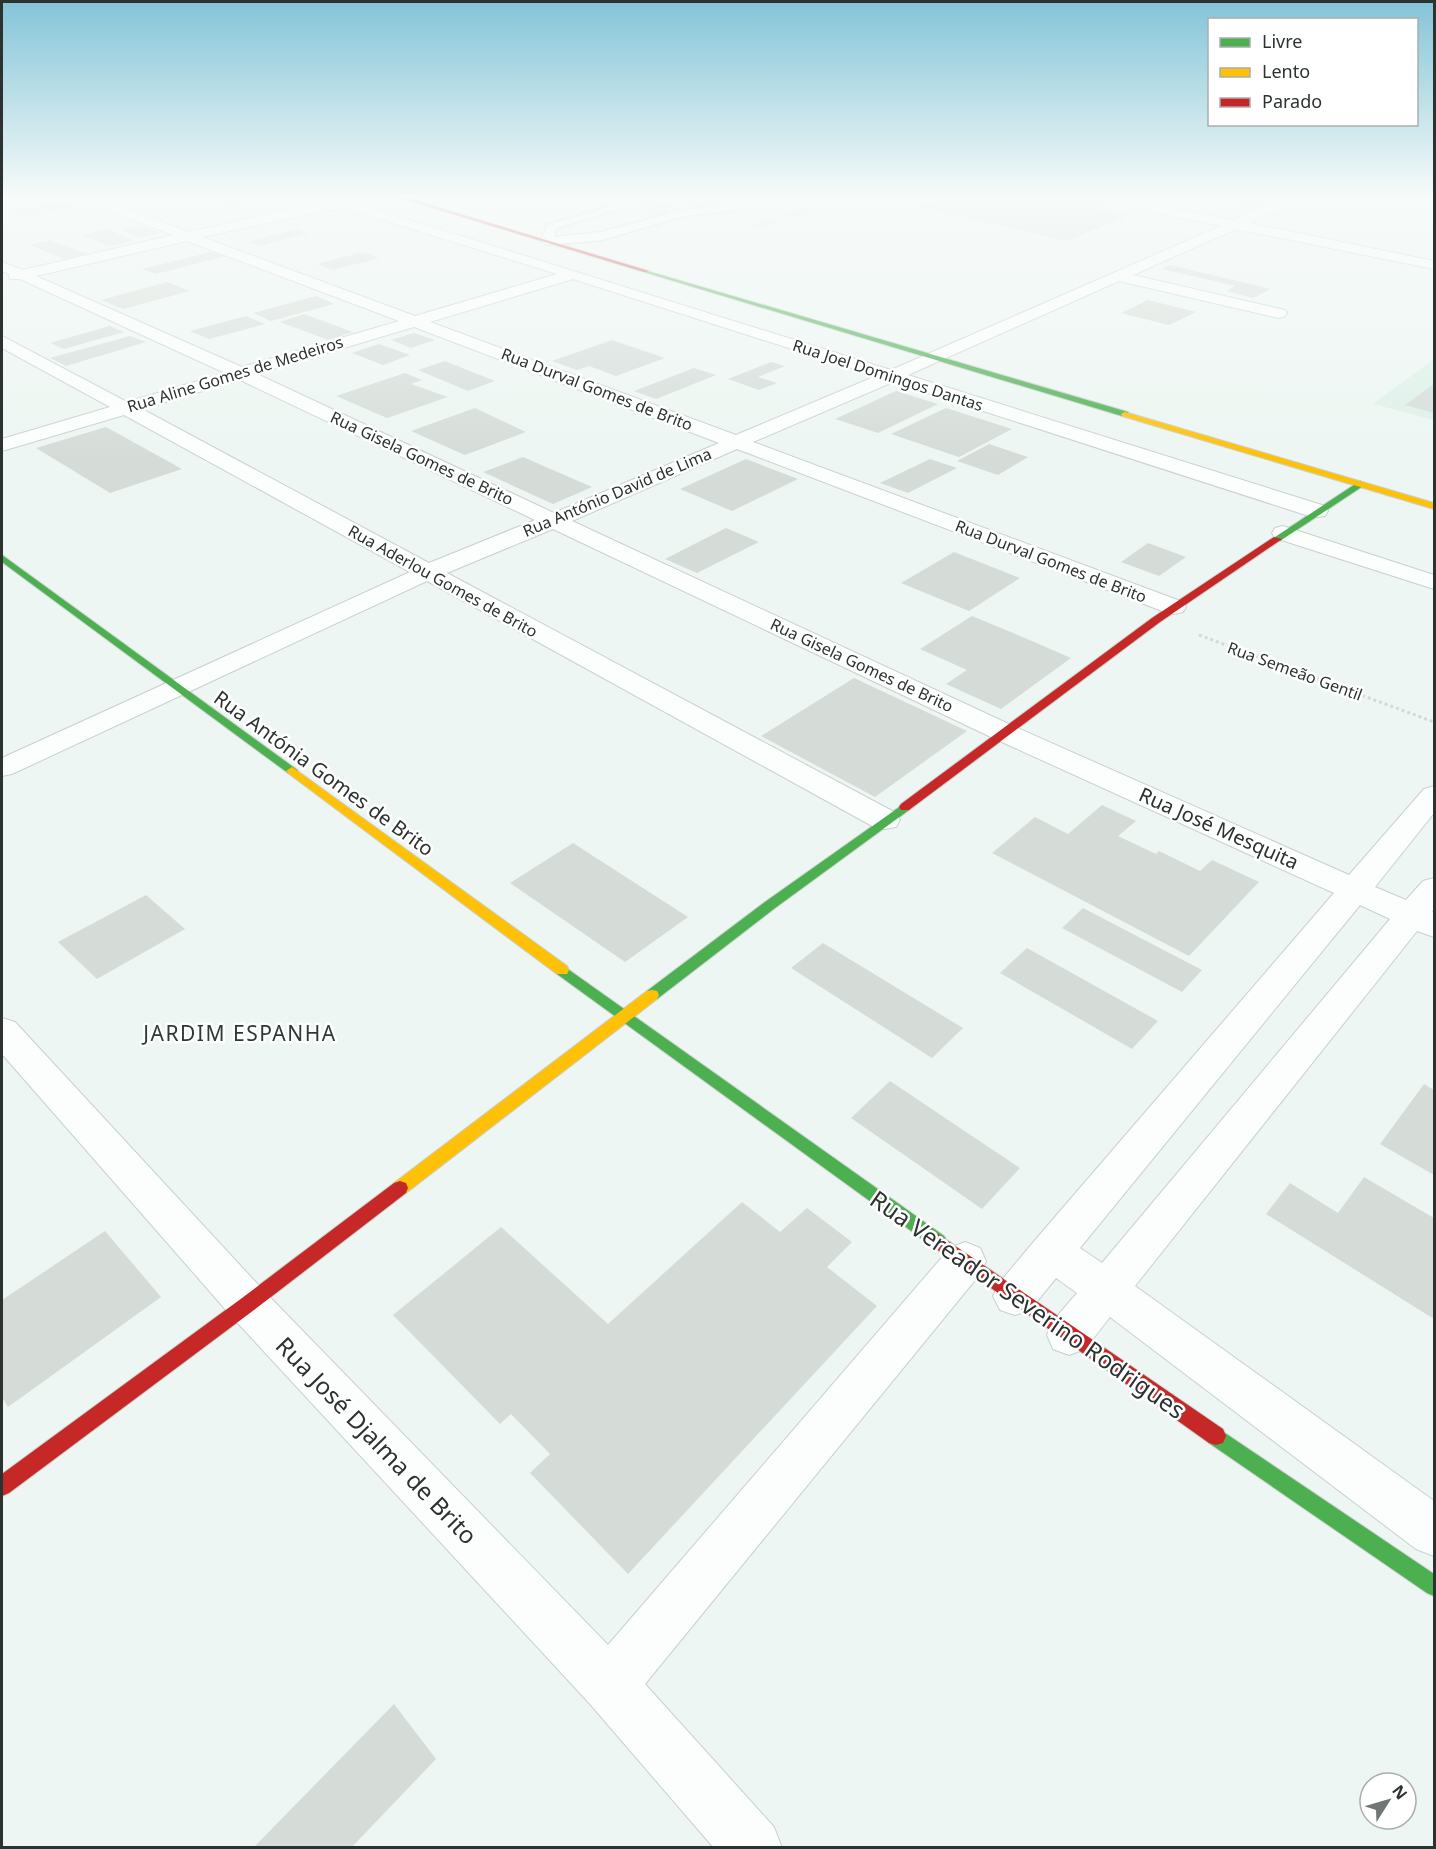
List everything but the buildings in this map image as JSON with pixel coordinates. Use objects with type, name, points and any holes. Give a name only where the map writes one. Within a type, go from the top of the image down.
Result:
[{"type":"street","name":"Rua Gisela Gomes de Brito","points":[[34,284],[240,374],[1003,732]]},
{"type":"street","name":"Rua Durval Gomes de Brito","points":[[320,284],[1174,607]]},
{"type":"street","name":"Rua Aline Gomes de Medeiros","points":[[2,446],[538,284]]},
{"type":"street","name":"Rua Joel Domingos Dantas","points":[[605,284],[1317,511]]},
{"type":"street","points":[[689,284],[1434,506]]},
{"type":"street","name":"Rua António David de Lima","points":[[2,768],[426,573],[891,376],[1098,284]]},
{"type":"street","points":[[1153,284],[1278,313]]},
{"type":"street","name":"Rua Aderlou Gomes de Brito","points":[[2,341],[885,820]]},
{"type":"street","points":[[2,1486],[248,1304],[770,905],[956,770],[1003,732],[1174,607],[1360,484]]},
{"type":"street","points":[[1283,533],[1434,582]]},
{"type":"street","name":"Rua Antónia Gomes de Brito","points":[[2,558],[174,687],[626,1017]]},
{"type":"street","name":"Rua José Mesquita","points":[[1003,732],[1354,889],[1428,910]]},
{"type":"street","points":[[1015,1296],[1434,795]]},
{"type":"street","points":[[1069,1335],[1428,910]]},
{"type":"street","name":"Rua Vereador Severino Rodrigues","points":[[626,1017],[1069,1335],[1434,1586]]},
{"type":"street","name":"Rua José Djalma de Brito","points":[[2,1031],[248,1304],[609,1685],[753,1848]]},
{"type":"street","points":[[1051,1252],[1434,1531]]},
{"type":"street","points":[[609,1685],[965,1261]]},
{"type":"path","name":"Rua Semeão Gentil","points":[[1156,620],[1434,722]]},
{"type":"shaded area","points":[[1434,359],[1434,420],[1373,404]]},
{"type":"traffic: fast","points":[[691,284],[1125,414]]},
{"type":"traffic: fast","points":[[1277,539],[1360,484]]},
{"type":"traffic: fast","points":[[2,558],[292,771]]},
{"type":"traffic: fast","points":[[652,995],[770,905],[905,807]]},
{"type":"traffic: fast","points":[[562,970],[938,1241]]},
{"type":"traffic: fast","points":[[1216,1436],[1434,1586]]},
{"type":"traffic: slow","points":[[1125,414],[1434,506]]},
{"type":"traffic: slow","points":[[292,771],[562,970]]},
{"type":"traffic: slow","points":[[400,1188],[652,995]]},
{"type":"traffic: jam","points":[[905,807],[1156,620],[1277,539]]},
{"type":"traffic: jam","points":[[2,1486],[400,1188]]},
{"type":"traffic: jam","points":[[938,1241],[1216,1436]]},
{"type":"district","name":"JARDIM ESPANHA","points":[[240,1033]]}]
